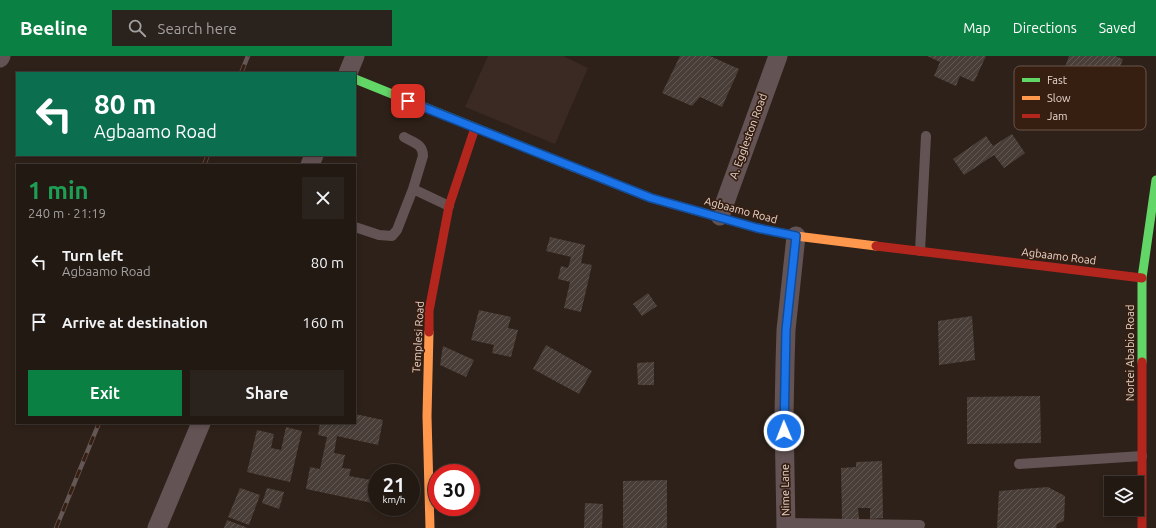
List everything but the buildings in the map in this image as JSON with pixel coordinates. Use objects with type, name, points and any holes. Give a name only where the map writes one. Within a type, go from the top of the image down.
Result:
[{"type":"street","points":[[348,72],[355,56]]},
{"type":"street","name":"A. Eggleston Road","points":[[720,216],[778,56]]},
{"type":"street","name":"Agbaamo Road","points":[[356,79],[651,198],[720,216],[757,228],[796,236],[1142,278]]},
{"type":"street","name":"Templesi Road","points":[[430,528],[427,416],[429,312],[449,206],[475,128]]},
{"type":"street","name":"Nortei Ababio Road","points":[[1142,528],[1142,278],[1156,180]]},
{"type":"street","name":"Nime Lane","points":[[786,525],[784,416],[786,337],[796,236]]},
{"type":"street","points":[[156,528],[201,424]]},
{"type":"lane","points":[[920,251],[926,136]]},
{"type":"lane","points":[[356,227],[379,235],[392,236],[397,230],[413,189],[423,156],[421,146],[404,138]]},
{"type":"lane","points":[[413,189],[449,206]]},
{"type":"lane","points":[[1019,464],[1142,456]]},
{"type":"lane","points":[[786,525],[920,525]]},
{"type":"shaded area","points":[[488,56],[563,56],[588,68],[555,144],[465,107]]},
{"type":"railway","points":[[241,72],[248,56]]},
{"type":"railway","points":[[204,164],[208,156]]},
{"type":"railway","points":[[56,528],[99,424]]},
{"type":"traffic: fast","points":[[356,79],[573,167]]},
{"type":"traffic: fast","points":[[1142,362],[1142,278],[1156,180]]},
{"type":"traffic: slow","points":[[573,167],[651,198],[757,228],[796,236],[876,246]]},
{"type":"traffic: slow","points":[[429,332],[427,416],[430,528]]},
{"type":"traffic: jam","points":[[429,332],[429,311],[449,206],[475,128]]},
{"type":"traffic: jam","points":[[876,246],[1142,278]]},
{"type":"traffic: jam","points":[[1142,362],[1142,528]]},
{"type":"route","points":[[408,101],[651,198],[720,216],[757,228],[796,236],[786,330],[784,431]]}]
